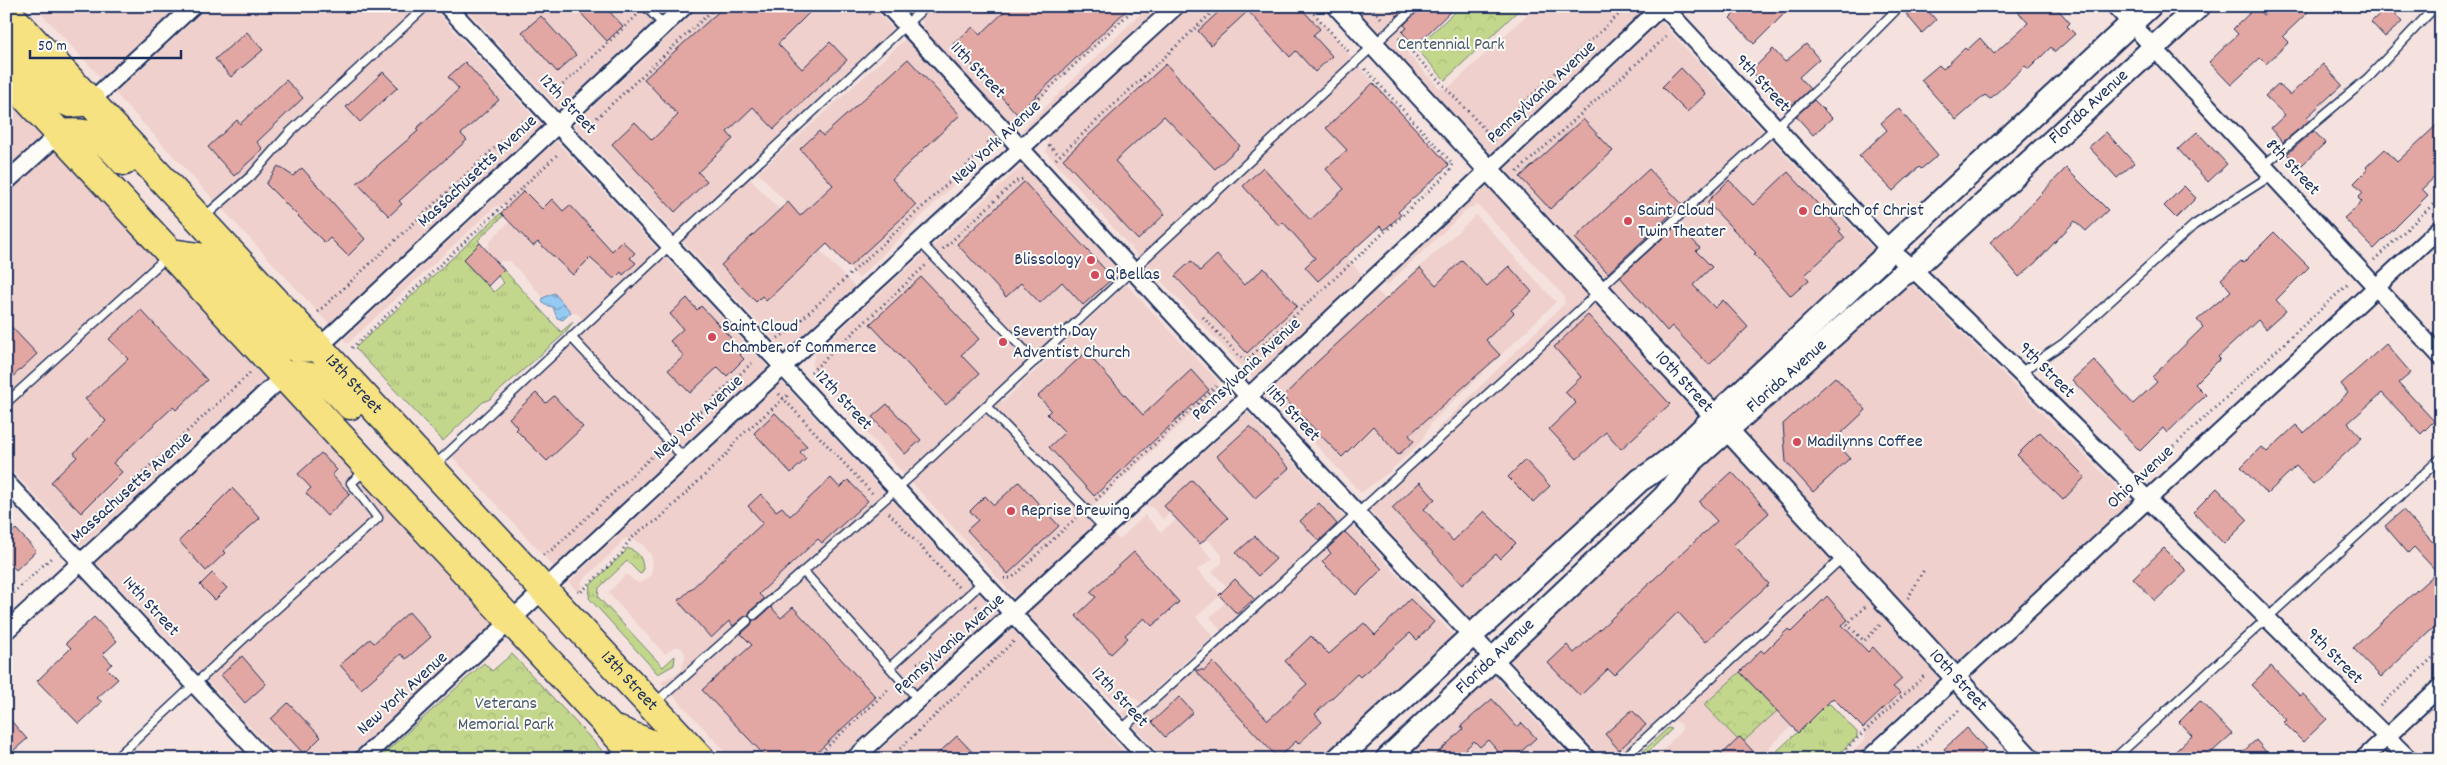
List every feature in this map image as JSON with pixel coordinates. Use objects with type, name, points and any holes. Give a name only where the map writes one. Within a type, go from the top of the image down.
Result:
[{"type":"highway","name":"13th Street","points":[[6,11],[202,220],[328,339],[432,468],[553,582],[651,706],[701,759]]},
{"type":"highway","points":[[6,44],[54,96],[70,103],[91,102]]},
{"type":"highway","points":[[6,76],[639,759]]},
{"type":"highway","points":[[59,134],[82,132],[98,136],[109,144],[173,215],[202,220]]},
{"type":"highway","points":[[171,253],[206,258],[278,337],[296,348],[328,339]]},
{"type":"highway","points":[[285,375],[308,374],[323,379],[337,389],[396,455],[432,468]]},
{"type":"highway","points":[[610,727],[660,748],[670,759]]},
{"type":"main road","name":"Florida Avenue","points":[[1387,759],[1659,502],[1722,423],[1881,260],[1889,249],[2150,6]]},
{"type":"main road","name":"Florida Avenue","points":[[1338,759],[1640,480],[1660,469],[1722,423],[1900,276],[1913,268],[2199,6]]},
{"type":"street","points":[[91,102],[193,6]]},
{"type":"street","name":"12th Street","points":[[447,6],[1148,759]]},
{"type":"street","name":"Massachusetts Avenue","points":[[328,339],[686,6]]},
{"type":"street","name":"11th Street","points":[[888,6],[1022,147],[1248,397],[1588,759]]},
{"type":"street","name":"New York Avenue","points":[[362,759],[784,366],[1176,6]]},
{"type":"street","name":"10th Street","points":[[1338,6],[2030,759]]},
{"type":"street","name":"9th Street","points":[[1662,6],[1889,249],[1913,268],[2409,759]]},
{"type":"street","name":"Pennsylvania Avenue","points":[[854,759],[1248,397],[1662,6]]},
{"type":"street","name":"8th Street","points":[[2115,6],[2441,357]]},
{"type":"street","points":[[6,182],[59,134]]},
{"type":"street","name":"Ohio Avenue","points":[[1868,759],[2441,226]]},
{"type":"street","name":"Massachusetts Avenue","points":[[6,631],[285,375]]},
{"type":"street","name":"14th Street","points":[[6,482],[264,759]]},
{"type":"street","points":[[2363,759],[2441,686]]},
{"type":"lane","points":[[202,220],[252,176],[290,132],[426,6]]},
{"type":"lane","points":[[432,468],[926,6]]},
{"type":"lane","points":[[754,615],[897,488],[1416,6]]},
{"type":"lane","points":[[1121,730],[1822,86],[1900,6]]},
{"type":"lane","points":[[2020,373],[2064,343],[2194,225],[2267,170],[2368,78],[2436,6]]},
{"type":"lane","points":[[645,7],[664,26]]},
{"type":"lane","points":[[920,242],[1035,361]]},
{"type":"lane","points":[[6,403],[171,253]]},
{"type":"lane","points":[[572,337],[685,459]]},
{"type":"lane","points":[[986,406],[1105,530]]},
{"type":"lane","points":[[2114,759],[2441,458]]},
{"type":"lane","points":[[115,759],[255,628],[378,518],[351,483],[370,467]]},
{"type":"lane","points":[[1623,759],[1844,556]]},
{"type":"lane","points":[[804,572],[919,700]]},
{"type":"lane","points":[[890,667],[984,581]]},
{"type":"lane","points":[[651,706],[747,621]]},
{"type":"path","points":[[352,348],[717,6]]},
{"type":"path","points":[[1014,115],[1021,115],[1137,6]]},
{"type":"path","points":[[537,547],[553,582],[580,593],[622,553],[624,547],[649,524],[656,521],[729,452],[736,440],[784,399],[1015,182],[1025,178],[1031,181],[1220,6]]},
{"type":"path","points":[[1307,6],[1452,164]]},
{"type":"path","points":[[997,570],[1004,578],[1012,578],[1244,360],[1251,358],[1450,171],[1452,164],[1490,134],[1628,6]]},
{"type":"path","points":[[1513,176],[1700,6]]},
{"type":"path","points":[[318,312],[645,7]]},
{"type":"path","points":[[1055,158],[1062,166]]},
{"type":"path","points":[[2144,474],[2441,197]]},
{"type":"path","points":[[312,305],[318,312],[328,339],[352,348],[358,354]]},
{"type":"path","points":[[1201,314],[1244,360]]},
{"type":"path","points":[[786,332],[817,366],[818,374]]},
{"type":"path","points":[[751,364],[980,609],[980,619],[974,625]]},
{"type":"path","points":[[6,600],[254,369]]},
{"type":"path","points":[[2373,700],[2380,706],[2441,650]]},
{"type":"path","points":[[814,759],[919,662],[935,659],[941,653]]},
{"type":"path","points":[[1835,759],[1926,673]]},
{"type":"path","points":[[1907,759],[1959,710]]},
{"type":"shaded area","points":[[34,6],[178,6],[101,78]]},
{"type":"shaded area","points":[[209,6],[431,6],[542,126],[329,324],[115,93]]},
{"type":"shaded area","points":[[463,6],[670,6],[559,109]]},
{"type":"shaded area","points":[[701,6],[872,6],[898,34],[749,175],[751,180],[855,287],[785,351],[574,125]]},
{"type":"shaded area","points":[[914,6],[1135,6],[859,278],[758,173],[923,23],[912,8]]},
{"type":"shaded area","points":[[1148,6],[1161,6],[1024,132],[1022,130]]},
{"type":"shaded area","points":[[1189,6],[1309,6],[1361,69],[1447,161],[1347,258],[1385,299],[1476,215],[1556,302],[1432,422],[1420,443],[1388,473],[1361,493],[1148,267],[1046,152],[1049,138],[1055,130]]},
{"type":"shaded area","points":[[1354,6],[1448,6],[1408,44],[1407,50],[1409,55],[1439,88],[1444,89],[1452,85],[1536,6],[1647,7],[1491,154]]},
{"type":"shaded area","points":[[1661,22],[1875,251],[1717,400],[1505,169]]},
{"type":"shaded area","points":[[6,99],[41,136],[6,168]]},
{"type":"shaded area","points":[[556,141],[768,367],[554,567],[446,450],[488,410],[496,406],[582,322],[580,315],[575,313],[569,314],[563,319],[510,261],[501,261],[489,273],[476,260],[488,248],[490,241],[511,220],[511,208],[503,204],[495,207],[347,344],[344,339]]},
{"type":"shaded area","points":[[55,151],[265,379],[82,546],[6,464],[6,196]]},
{"type":"shaded area","points":[[1024,164],[1123,274],[994,392],[1003,402],[1126,284],[1218,381],[1218,388],[1207,400],[1094,505],[1119,540],[1145,515],[1161,532],[1176,520],[1213,559],[1197,570],[1221,595],[1196,617],[1213,636],[1141,703],[1130,694],[1117,705],[1043,631],[972,548],[815,377],[812,366],[815,354]]},
{"type":"shaded area","points":[[1488,185],[1700,417],[1472,621],[1362,502],[1426,450],[1439,427],[1565,303],[1563,295],[1478,205],[1469,208],[1386,286],[1384,283]]},
{"type":"shaded area","points":[[1910,282],[2131,501],[1957,662],[1744,430]]},
{"type":"shaded area","points":[[782,382],[998,614],[839,759],[732,759],[661,682],[681,671],[685,657],[684,651],[680,647],[674,647],[665,654],[608,593],[626,574],[637,583],[643,582],[651,575],[653,563],[651,555],[642,544],[628,538],[622,540],[617,548],[582,581],[580,595],[569,582]]},
{"type":"shaded area","points":[[280,394],[493,625],[346,759],[280,759],[96,562]]},
{"type":"shaded area","points":[[1247,412],[1455,637],[1322,759],[1164,759],[1121,713],[1129,706],[1139,712],[1223,638],[1222,632],[1210,617],[1227,601],[1228,588],[1212,571],[1222,563],[1222,555],[1181,511],[1173,511],[1163,519],[1153,508],[1147,505]]},
{"type":"shaded area","points":[[1726,445],[1939,678],[1853,759],[1846,759],[1865,740],[1866,728],[1841,699],[1833,695],[1822,697],[1757,759],[1658,759],[1658,755],[1682,730],[1681,724],[1670,718],[1622,759],[1604,759],[1509,659],[1699,469]]},
{"type":"shaded area","points":[[1012,629],[1131,759],[870,759]]},
{"type":"shaded area","points":[[1492,675],[1572,759],[1402,759]]},
{"type":"green space","name":"Centennial Park","points":[[1461,6],[1523,6],[1445,80],[1416,48]]},
{"type":"green space","points":[[501,213],[503,216],[478,240],[480,243],[463,260],[494,292],[504,283],[498,276],[504,270],[561,332],[573,322],[562,336],[490,399],[483,402],[443,441],[355,348]]},
{"type":"green space","points":[[627,548],[635,551],[640,556],[643,571],[640,574],[627,561],[599,588],[598,597],[663,667],[675,656],[674,665],[658,674],[589,598],[590,585]]},
{"type":"green space","name":"Veterans Memorial Park","points":[[512,654],[610,759],[378,759],[484,663],[492,671]]},
{"type":"green space","points":[[1740,672],[1777,711],[1744,741],[1740,737],[1738,740],[1704,705]]},
{"type":"green space","points":[[1830,704],[1857,732],[1857,737],[1833,759],[1777,759],[1775,753],[1826,705]]},
{"type":"green space","points":[[1668,728],[1672,729],[1649,751],[1648,759],[1635,759]]},
{"type":"water","points":[[554,293],[571,312],[563,320],[557,318],[553,307],[542,302],[543,298]]},
{"type":"building","points":[[574,6],[604,6],[623,26],[607,41]]},
{"type":"building","points":[[725,6],[816,6],[778,44],[802,69],[830,42],[847,60],[774,129],[753,107],[727,132],[733,139],[698,172],[707,181],[675,212],[612,144],[635,122],[652,140],[678,115],[644,79]]},
{"type":"building","points":[[1010,6],[1131,6],[1017,114],[953,44],[973,27],[980,35]]},
{"type":"building","points":[[1225,6],[1299,6],[1320,29],[1313,35],[1332,56],[1315,72],[1296,51],[1290,57],[1248,11],[1211,45],[1198,31]]},
{"type":"building","points":[[1387,6],[1407,6],[1397,16]]},
{"type":"building","points":[[1421,6],[1456,6],[1415,46],[1402,32],[1407,28],[1404,25]]},
{"type":"building","points":[[1742,6],[1792,6],[1754,44],[1730,18]]},
{"type":"building","points":[[1915,6],[1924,6],[1936,20],[1922,33],[1906,14]]},
{"type":"building","points":[[2013,6],[2055,6],[2070,23],[2067,26],[2075,34],[2055,52],[2051,47],[2029,69],[2025,66],[1990,99],[1985,95],[1956,120],[1921,80],[1939,65],[1943,69],[1965,48],[1967,50],[1980,38],[1994,54],[2028,23]]},
{"type":"building","points":[[2273,6],[2314,6],[2283,36],[2289,42],[2266,64],[2260,58],[2231,85],[2209,62],[2238,34],[2233,29],[2256,7],[2263,15]]},
{"type":"building","points":[[2388,6],[2402,22],[2385,37],[2371,22]]},
{"type":"building","points":[[541,16],[576,55],[557,72],[522,32]]},
{"type":"building","points":[[247,32],[263,50],[231,77],[215,59]]},
{"type":"building","points":[[1806,44],[1819,59],[1799,77],[1810,89],[1788,109],[1751,71],[1773,49],[1785,62]]},
{"type":"building","points":[[908,59],[960,115],[892,179],[916,205],[849,267],[827,244],[766,301],[762,296],[756,302],[721,265],[788,202],[800,216],[833,185],[800,149],[819,131],[823,136]]},
{"type":"building","points":[[465,62],[499,100],[461,134],[467,140],[399,201],[402,204],[389,216],[357,183],[418,131],[416,129],[459,89],[448,77]]},
{"type":"building","points":[[1166,64],[1240,146],[1215,169],[1164,116],[1115,161],[1165,214],[1138,240],[1063,159]]},
{"type":"building","points":[[2323,64],[2342,85],[2307,117],[2310,120],[2283,142],[2271,128],[2285,115],[2265,96],[2278,84],[2290,95]]},
{"type":"building","points":[[1681,68],[1706,94],[1687,112],[1662,87]]},
{"type":"building","points":[[383,72],[398,87],[360,122],[346,107]]},
{"type":"building","points":[[286,80],[303,98],[257,142],[263,149],[234,176],[208,147],[237,120],[240,124]]},
{"type":"building","points":[[1373,83],[1449,165],[1398,212],[1401,215],[1384,230],[1380,226],[1318,281],[1305,267],[1315,258],[1283,222],[1279,226],[1243,186],[1263,167],[1310,220],[1344,189],[1326,169],[1347,150],[1326,128]]},
{"type":"building","points":[[1814,100],[1832,118],[1813,135],[1796,116]]},
{"type":"building","points":[[1898,108],[1938,155],[1921,169],[1919,167],[1893,191],[1859,156],[1887,130],[1881,123]]},
{"type":"building","points":[[1583,119],[1613,151],[1550,209],[1520,177]]},
{"type":"building","points":[[2441,121],[2441,171],[2422,189],[2428,195],[2374,249],[2344,218],[2362,202],[2358,198],[2363,193],[2354,183],[2368,169],[2366,167],[2385,149],[2397,162]]},
{"type":"building","points":[[2314,131],[2325,143],[2300,167],[2287,154]]},
{"type":"building","points":[[2106,132],[2134,163],[2117,178],[2089,147]]},
{"type":"building","points":[[2197,132],[2227,164],[2208,182],[2178,149]]},
{"type":"building","points":[[278,166],[293,176],[302,168],[365,239],[348,256],[330,238],[325,243],[266,184]]},
{"type":"building","points":[[2066,168],[2108,210],[2086,231],[2075,221],[2019,277],[1990,242],[2010,226]]},
{"type":"building","name":"Saint Cloud Twin Theater","points":[[1649,169],[1682,204],[1608,273],[1575,238]]},
{"type":"building","points":[[1788,172],[1841,229],[1839,231],[1845,238],[1805,275],[1809,280],[1791,296],[1754,254],[1756,253],[1707,202],[1729,180],[1753,205]]},
{"type":"building","points":[[1024,182],[1113,278],[1083,305],[1062,282],[1040,303],[1021,283],[1006,297],[957,244]]},
{"type":"building","points":[[2184,186],[2196,198],[2176,218],[2164,206]]},
{"type":"building","points":[[524,191],[542,209],[552,199],[563,211],[570,205],[612,251],[622,241],[635,253],[630,258],[636,263],[623,275],[621,272],[614,279],[590,258],[573,275],[538,242],[533,246],[501,213]]},
{"type":"building","points":[[1678,224],[1700,248],[1696,251],[1712,267],[1693,285],[1715,308],[1723,300],[1748,327],[1709,365],[1672,326],[1667,331],[1620,277]]},
{"type":"building","points":[[2274,232],[2309,267],[2276,300],[2286,311],[2266,329],[2258,320],[2218,357],[2220,359],[2195,384],[2206,395],[2167,433],[2163,428],[2140,451],[2072,380],[2094,360],[2133,404],[2157,382],[2152,377],[2203,327],[2197,320],[2231,291],[2221,279],[2241,261],[2243,263]]},
{"type":"building","points":[[480,243],[504,270],[488,286],[463,260]]},
{"type":"building","points":[[1217,255],[1244,285],[1264,268],[1297,306],[1247,353],[1175,276],[1191,261],[1200,271]]},
{"type":"building","points":[[1462,260],[1487,286],[1509,266],[1532,292],[1511,310],[1514,313],[1486,340],[1500,355],[1409,435],[1414,441],[1398,455],[1373,426],[1342,457],[1283,397],[1317,362],[1420,268],[1436,285]]},
{"type":"building","points":[[921,277],[979,339],[961,355],[979,374],[946,405],[870,324]]},
{"type":"building","points":[[687,298],[697,310],[701,306],[731,338],[730,340],[742,353],[740,355],[744,359],[727,376],[718,367],[690,393],[668,370],[684,356],[670,341],[683,329],[670,314]]},
{"type":"building","points":[[141,310],[207,380],[176,410],[173,407],[113,463],[122,472],[81,513],[51,482],[77,457],[74,453],[106,421],[85,399],[128,359],[109,339]]},
{"type":"building","points":[[1588,315],[1670,404],[1621,449],[1606,432],[1577,459],[1549,429],[1576,403],[1565,392],[1581,377],[1554,347]]},
{"type":"building","points":[[6,321],[37,354],[6,383]]},
{"type":"building","points":[[2386,344],[2411,373],[2399,383],[2434,421],[2421,434],[2382,393],[2348,423],[2362,438],[2313,484],[2296,466],[2267,494],[2241,467],[2261,447],[2267,452],[2296,425],[2304,433],[2348,393],[2341,384]]},
{"type":"building","points":[[1086,352],[1143,415],[1191,370],[1209,390],[1094,496],[1049,447],[1065,432],[1047,414],[1051,410],[1038,396]]},
{"type":"building","points":[[1835,377],[1866,410],[1834,440],[1850,458],[1813,492],[1786,462],[1783,424]]},
{"type":"building","points":[[536,393],[546,403],[554,396],[583,427],[547,461],[516,430],[518,428],[509,418]]},
{"type":"building","points":[[887,404],[921,440],[905,454],[872,417]]},
{"type":"building","points":[[775,413],[807,446],[800,452],[806,459],[791,473],[754,433]]},
{"type":"building","points":[[1250,426],[1289,468],[1255,498],[1217,456]]},
{"type":"building","points":[[2040,432],[2085,477],[2063,500],[2017,455]]},
{"type":"building","points":[[321,453],[337,470],[332,475],[350,494],[327,516],[306,493],[311,488],[298,474]]},
{"type":"building","points":[[1525,460],[1550,486],[1533,502],[1508,477]]},
{"type":"building","points":[[1732,472],[1769,513],[1733,545],[1769,584],[1705,642],[1678,612],[1614,675],[1608,669],[1580,696],[1548,663],[1567,645],[1574,653],[1717,521],[1699,502]]},
{"type":"building","points":[[831,478],[840,488],[848,480],[868,501],[822,543],[818,539],[759,594],[764,599],[750,611],[748,616],[733,626],[729,621],[711,638],[678,601],[763,523],[748,506],[761,494],[776,511],[782,507],[790,516]]},
{"type":"building","points":[[1192,480],[1228,518],[1200,544],[1164,506]]},
{"type":"building","points":[[1019,482],[1059,526],[1008,574],[967,530],[978,520],[970,511],[985,496],[994,505]]},
{"type":"building","points":[[1420,482],[1435,499],[1424,509],[1453,541],[1484,511],[1516,543],[1500,559],[1496,554],[1462,585],[1392,508]]},
{"type":"building","points":[[232,488],[260,518],[223,551],[225,553],[206,571],[179,541]]},
{"type":"building","points":[[2217,488],[2248,520],[2224,544],[2193,512]]},
{"type":"building","points":[[1319,503],[1337,524],[1319,541],[1300,521]]},
{"type":"building","points":[[2403,510],[2441,551],[2441,621],[2381,677],[2353,648],[2437,572],[2414,547],[2408,553],[2385,526]]},
{"type":"building","points":[[16,529],[36,551],[16,570],[6,560],[6,538]]},
{"type":"building","points":[[1345,532],[1382,569],[1356,595],[1322,562],[1331,553],[1327,549]]},
{"type":"building","points":[[1255,536],[1276,559],[1258,576],[1236,553]]},
{"type":"building","points":[[2164,548],[2187,571],[2155,601],[2133,578]]},
{"type":"building","points":[[1134,552],[1179,602],[1152,626],[1144,618],[1125,635],[1128,638],[1111,654],[1076,616],[1096,597],[1090,592]]},
{"type":"building","points":[[212,573],[227,588],[215,600],[200,585]]},
{"type":"building","points":[[1235,579],[1254,599],[1237,614],[1219,595]]},
{"type":"building","points":[[1827,596],[1848,620],[1842,625],[1868,652],[1873,647],[1902,679],[1893,687],[1900,693],[1863,728],[1833,698],[1798,733],[1740,672],[1761,650],[1764,653],[1788,629],[1791,632]]},
{"type":"building","points":[[1410,599],[1434,622],[1417,640],[1410,633],[1360,677],[1357,674],[1315,714],[1322,722],[1298,744],[1296,741],[1278,758],[1195,670],[1205,670],[1213,662],[1268,720],[1307,684],[1285,661],[1311,636],[1329,654],[1364,623],[1375,635]]},
{"type":"building","points":[[771,607],[781,618],[793,607],[876,697],[810,759],[768,759],[702,690],[752,645],[741,634],[751,625],[753,620],[758,619]]},
{"type":"building","points":[[409,612],[431,637],[406,659],[401,654],[361,689],[340,665],[370,639],[374,643]]},
{"type":"building","points":[[94,617],[117,641],[103,654],[112,664],[107,668],[118,679],[97,698],[102,702],[79,724],[37,681],[71,648],[66,643]]},
{"type":"building","points":[[242,656],[266,684],[245,703],[221,675]]},
{"type":"building","points":[[2271,666],[2300,696],[2303,694],[2327,719],[2303,742],[2283,722],[2286,720],[2251,685]]},
{"type":"building","points":[[1179,697],[1193,712],[1165,737],[1152,722]]},
{"type":"building","points":[[1492,699],[1517,727],[1522,723],[1536,738],[1513,759],[1505,759],[1488,740],[1480,747],[1474,741],[1455,759],[1431,759],[1463,729],[1461,726]]},
{"type":"building","points":[[2200,701],[2232,734],[2204,759],[2167,759],[2192,736],[2179,722]]},
{"type":"building","points":[[288,703],[321,737],[304,754],[271,719]]},
{"type":"building","points":[[1632,710],[1646,725],[1619,750],[1605,734]]},
{"type":"building","points":[[6,715],[27,739],[6,757]]},
{"type":"building","points":[[1967,728],[1986,749],[1975,759],[1952,759],[1944,749]]},
{"type":"building","points":[[957,736],[979,759],[932,759]]},
{"type":"building","points":[[1740,737],[1760,759],[1717,759]]},
{"type":"building","points":[[2256,740],[2272,759],[2235,759]]},
{"type":"place","name":"Church of Christ","points":[[1803,211]]},
{"type":"place","name":"Saint Cloud Twin Theater","points":[[1628,221]]},
{"type":"place","name":"Blissology","points":[[1091,260]]},
{"type":"place","name":"Q'Bellas","points":[[1095,275]]},
{"type":"place","name":"Saint Cloud Chamber of Commerce","points":[[712,337]]},
{"type":"place","name":"Seventh Day Adventist Church","points":[[1003,342]]},
{"type":"place","name":"Madilynns Coffee","points":[[1797,442]]},
{"type":"place","name":"Reprise Brewing","points":[[1011,511]]}]
